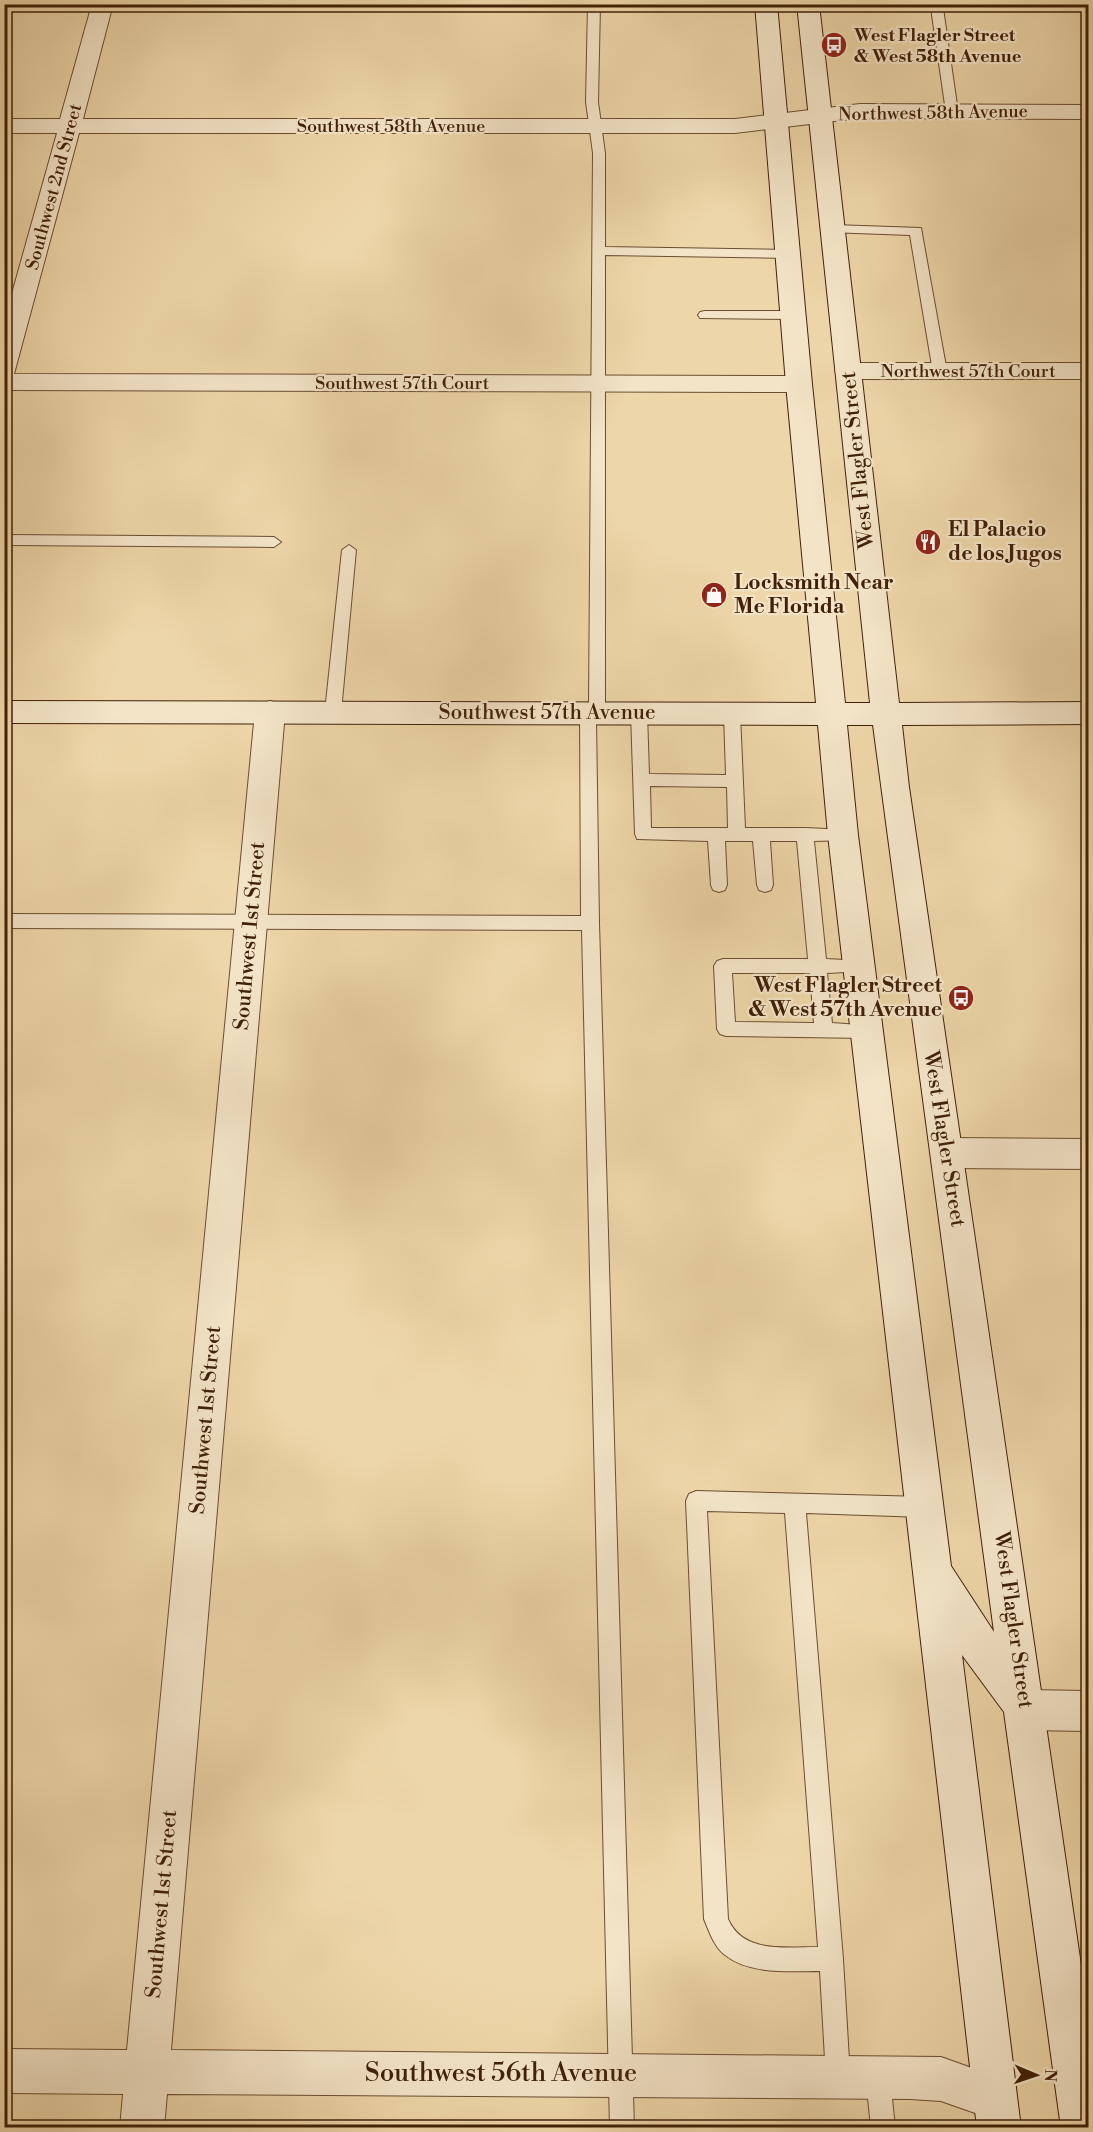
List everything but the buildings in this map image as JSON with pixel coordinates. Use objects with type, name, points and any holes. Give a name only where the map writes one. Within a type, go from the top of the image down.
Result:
[{"type":"main road","name":"Southwest 2nd Street","points":[[4,369],[104,4]]},
{"type":"main road","points":[[766,4],[799,384],[843,835],[932,1571],[1006,2118]]},
{"type":"main road","name":"West Flagler Street","points":[[808,4],[886,713],[923,998],[948,1153],[1083,2127]]},
{"type":"main road","name":"Northwest 58th Avenue","points":[[777,121],[860,111],[1089,112]]},
{"type":"main road","name":"Southwest 58th Avenue","points":[[4,126],[735,126],[777,121]]},
{"type":"main road","name":"Northwest 57th Court","points":[[848,371],[1089,371]]},
{"type":"main road","name":"Southwest 57th Court","points":[[4,382],[799,384]]},
{"type":"main road","name":"Southwest 57th Avenue","points":[[4,712],[831,714],[1089,712]]},
{"type":"main road","name":"Southwest 1st Street","points":[[142,2127],[270,712]]},
{"type":"main road","points":[[948,1153],[1089,1154]]},
{"type":"main road","points":[[932,1571],[968,1631],[1026,1710],[1089,1711]]},
{"type":"main road","name":"Southwest 56th Avenue","points":[[4,2071],[620,2074],[941,2079],[1006,2118]]},
{"type":"lane","points":[[594,4],[592,102],[598,153],[599,384],[590,922],[622,2127]]},
{"type":"lane","points":[[937,8],[952,112]]},
{"type":"lane","points":[[833,229],[916,231],[940,372]]},
{"type":"lane","points":[[597,251],[788,254]]},
{"type":"lane","points":[[705,315],[794,315]]},
{"type":"lane","points":[[4,540],[274,543]]},
{"type":"lane","points":[[333,711],[349,550]]},
{"type":"lane","points":[[639,713],[643,834],[843,835]]},
{"type":"lane","points":[[732,714],[737,835]]},
{"type":"lane","points":[[641,780],[735,781]]},
{"type":"lane","points":[[716,834],[719,885]]},
{"type":"lane","points":[[805,834],[824,1031]]},
{"type":"lane","points":[[761,835],[765,885]]},
{"type":"lane","points":[[4,921],[590,922]]},
{"type":"lane","points":[[859,966],[818,966],[770,957],[723,958],[726,1029],[867,1031]]},
{"type":"lane","points":[[831,1959],[755,1956],[735,1950],[723,1937],[716,1919],[696,1501],[924,1507]]},
{"type":"lane","points":[[795,1503],[831,1959],[858,2078],[883,2127]]},
{"type":"place","name":"West Flagler Street & West 58th Avenue","points":[[834,45]]},
{"type":"place","name":"El Palacio de los Jugos","points":[[928,542]]},
{"type":"place","name":"Locksmith Near Me Florida","points":[[714,595]]},
{"type":"place","name":"West Flagler Street & West 57th Avenue","points":[[961,998]]}]
